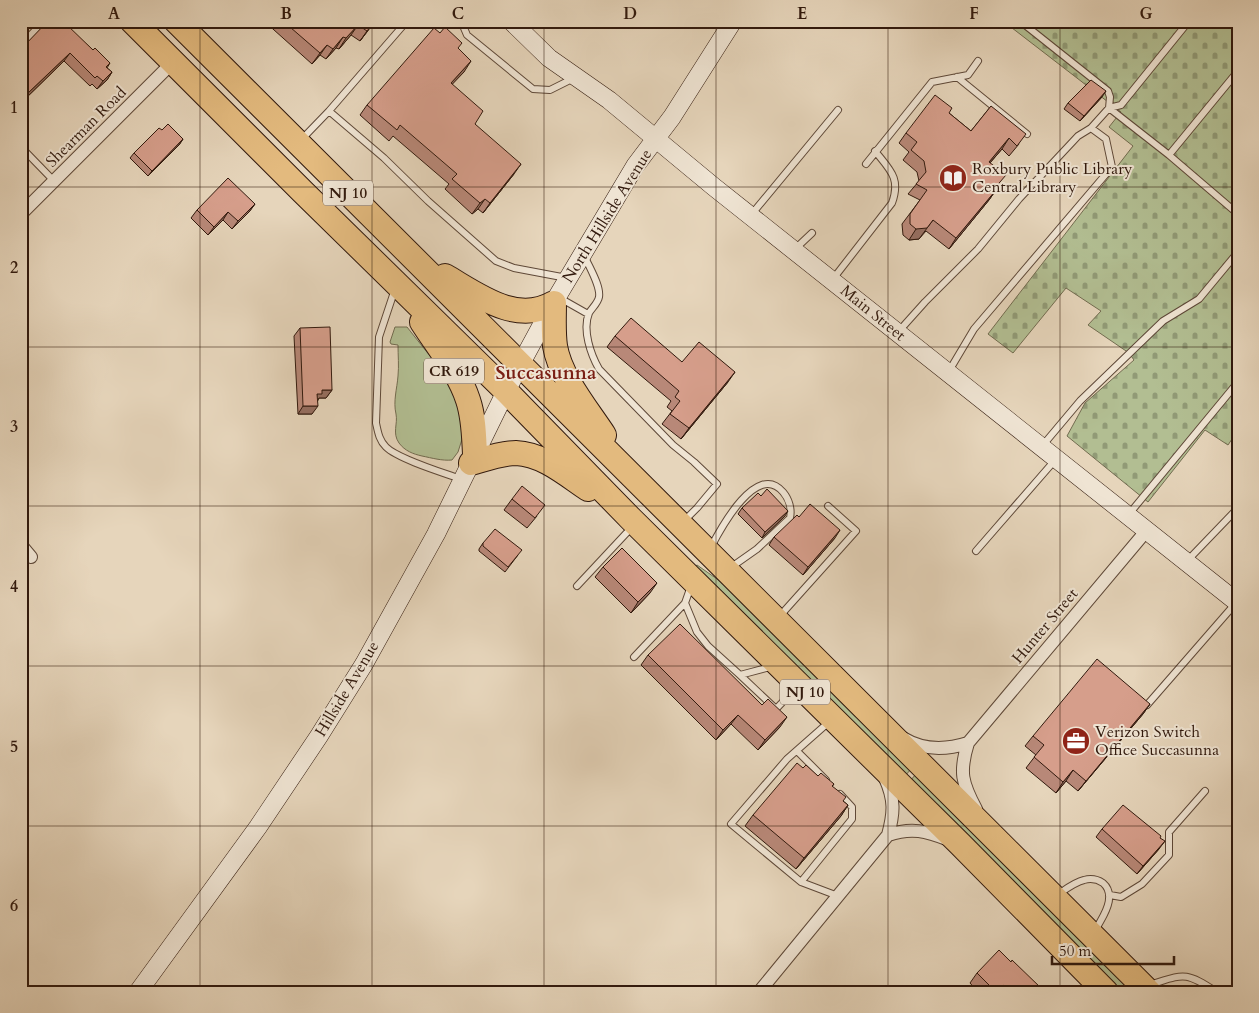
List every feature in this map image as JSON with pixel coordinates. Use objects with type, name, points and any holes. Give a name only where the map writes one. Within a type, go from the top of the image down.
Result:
[{"type":"highway","name":"NJ 10","points":[[132,21],[302,192],[506,391],[633,521],[960,844],[1106,992]]},
{"type":"highway","name":"NJ 10","points":[[176,21],[1147,989]]},
{"type":"highway","points":[[415,258],[502,308],[516,311],[534,310],[547,307],[556,300]]},
{"type":"highway","name":"CR 619","points":[[403,290],[466,392],[473,420],[469,466]]},
{"type":"highway","points":[[556,300],[554,337],[560,362],[567,379],[633,478]]},
{"type":"highway","points":[[469,466],[516,453],[534,457],[563,472],[633,521]]},
{"type":"main road","name":"Main Street","points":[[511,21],[549,58],[609,100],[898,333],[1186,562],[1236,599]]},
{"type":"main road","name":"North Hillside Avenue","points":[[520,364],[635,166],[672,117],[733,21]]},
{"type":"main road","name":"Hillside Avenue","points":[[138,992],[258,827],[319,736],[381,635],[436,534],[520,364]]},
{"type":"street","name":"Shearman Road","points":[[21,214],[173,62]]},
{"type":"street","name":"Hunter Street","points":[[985,827],[963,780],[962,761],[968,743],[1147,530]]},
{"type":"street","points":[[21,545],[31,558]]},
{"type":"street","points":[[887,729],[917,744],[940,749],[968,743]]},
{"type":"street","points":[[759,992],[888,836],[893,815],[893,800],[891,790],[880,766]]},
{"type":"street","points":[[888,836],[902,831],[920,831],[960,844]]},
{"type":"lane","points":[[21,45],[44,21]]},
{"type":"lane","points":[[298,143],[407,21]]},
{"type":"lane","points":[[461,21],[467,35],[533,89],[550,90],[576,77]]},
{"type":"lane","points":[[1020,21],[1108,91],[1110,97],[1109,108]]},
{"type":"lane","points":[[898,333],[925,302],[978,249],[1019,199],[1072,143],[1085,130],[1091,128],[1109,108],[1121,104],[1189,21]]},
{"type":"lane","points":[[866,164],[932,82],[968,75],[978,61]]},
{"type":"lane","points":[[1169,155],[1238,71]]},
{"type":"lane","points":[[957,77],[1027,134]]},
{"type":"lane","points":[[1109,108],[1169,155],[1238,214]]},
{"type":"lane","points":[[329,110],[496,261],[514,268],[569,278]]},
{"type":"lane","points":[[751,215],[838,110]]},
{"type":"lane","points":[[948,372],[974,329],[1112,167],[1106,139],[1091,128]]},
{"type":"lane","points":[[21,147],[54,181]]},
{"type":"lane","points":[[832,280],[892,204],[896,193],[894,175],[875,151]]},
{"type":"lane","points":[[794,250],[812,233]]},
{"type":"lane","points":[[1042,447],[1080,400],[1163,321],[1199,299],[1238,252]]},
{"type":"lane","points":[[584,253],[599,287],[599,298],[588,314],[588,343],[599,369],[673,445],[694,462],[716,484],[698,508],[680,525]]},
{"type":"lane","points":[[403,290],[380,337],[376,423],[378,433],[387,448],[394,453],[469,466]]},
{"type":"lane","points":[[556,300],[588,314]]},
{"type":"lane","points":[[1128,515],[1238,382]]},
{"type":"lane","points":[[976,551],[1057,458]]},
{"type":"lane","points":[[708,553],[729,517],[755,488],[761,484],[769,483],[782,491],[788,498],[790,518],[758,549],[726,571]]},
{"type":"lane","points":[[776,620],[856,531],[828,506]]},
{"type":"lane","points":[[1186,562],[1238,508]]},
{"type":"lane","points":[[577,586],[633,521]]},
{"type":"lane","points":[[634,657],[686,603],[692,580]]},
{"type":"lane","points":[[1147,705],[1236,599]]},
{"type":"lane","points":[[686,603],[698,632],[708,646],[776,709],[799,686]]},
{"type":"lane","points":[[740,675],[778,665]]},
{"type":"lane","points":[[833,719],[787,759],[731,824],[801,882],[838,896]]},
{"type":"lane","points":[[797,751],[852,807],[852,819],[801,882]]},
{"type":"lane","points":[[1110,895],[1121,897],[1142,884],[1169,855],[1169,832],[1205,791]]},
{"type":"lane","points":[[1054,896],[1087,879],[1094,879],[1107,887],[1110,895],[1106,910],[1092,935]]},
{"type":"lane","points":[[1147,989],[1181,976],[1188,976],[1196,978],[1217,992]]},
{"type":"green space","points":[[1003,21],[1238,21],[1238,437],[1232,439],[1228,445],[1205,430],[1148,502],[1067,436],[1085,403],[1134,360],[1129,353],[1088,325],[1101,311],[1066,288],[1013,353],[988,334],[1133,146],[1109,127],[1121,112]]},
{"type":"green space","points":[[395,327],[407,327],[457,390],[464,433],[458,452],[452,460],[437,459],[412,453],[404,448],[397,439],[395,404],[398,345],[391,344],[390,342]]},
{"type":"green space","points":[[697,565],[727,586],[912,768],[904,777],[694,567]]},
{"type":"green space","points":[[917,773],[1137,992],[1119,992],[909,782]]},
{"type":"building","points":[[48,21],[65,23],[93,50],[95,48],[110,63],[106,67],[112,72],[103,81],[97,76],[95,78],[70,53],[28,93],[21,86],[21,49]]},
{"type":"building","points":[[283,21],[375,21],[367,31],[358,25],[346,38],[343,37],[333,49],[327,45],[320,53]]},
{"type":"building","points":[[445,27],[462,43],[458,48],[471,61],[451,83],[483,111],[475,124],[521,164],[490,203],[485,199],[480,203],[452,179],[457,174],[400,125],[397,130],[367,105],[434,28],[440,33]]},
{"type":"building","points":[[1091,80],[1106,91],[1084,116],[1068,103]]},
{"type":"building","name":"Roxbury Public Library Central Library","points":[[935,95],[952,108],[949,113],[971,131],[991,106],[1026,134],[1017,146],[1009,138],[989,162],[1006,175],[956,238],[933,220],[927,228],[916,229],[910,224],[910,214],[927,190],[916,184],[926,172],[924,161],[911,150],[917,142],[906,133]]},
{"type":"building","points":[[168,124],[183,139],[152,171],[134,153],[159,128],[162,130]]},
{"type":"building","points":[[228,178],[255,204],[238,221],[228,212],[214,227],[197,210]]},
{"type":"building","points":[[631,318],[682,362],[699,342],[735,372],[689,428],[670,414],[680,401],[675,397],[679,391],[615,336]]},
{"type":"building","points":[[330,327],[332,390],[322,390],[322,394],[317,394],[318,406],[303,406],[300,328]]},
{"type":"building","points":[[522,486],[545,505],[535,518],[512,499]]},
{"type":"building","points":[[767,489],[788,511],[765,532],[742,508],[758,493],[761,496]]},
{"type":"building","points":[[810,504],[840,530],[808,567],[774,537],[797,515],[799,517]]},
{"type":"building","points":[[495,529],[522,550],[508,567],[483,546],[483,543]]},
{"type":"building","points":[[622,548],[657,583],[638,602],[603,567]]},
{"type":"building","points":[[680,624],[762,705],[768,699],[787,717],[765,740],[738,715],[723,730],[648,655]]},
{"type":"building","points":[[1097,659],[1150,704],[1086,781],[1073,770],[1063,782],[1034,757],[1044,745],[1033,736]]},
{"type":"building","points":[[797,763],[803,768],[806,765],[818,776],[821,773],[834,784],[832,786],[846,797],[843,801],[848,805],[804,858],[753,815]]},
{"type":"building","points":[[1123,805],[1165,841],[1143,866],[1102,829]]},
{"type":"building","points":[[999,950],[1041,988],[1037,992],[1010,992],[1004,985],[996,992],[977,973]]},
{"type":"place","name":"Roxbury Public Library Central Library","points":[[953,178]]},
{"type":"place","name":"Verizon Switch Office Succasunna","points":[[1076,741]]},
{"type":"district","name":"Succasunna","points":[[546,373]]}]
